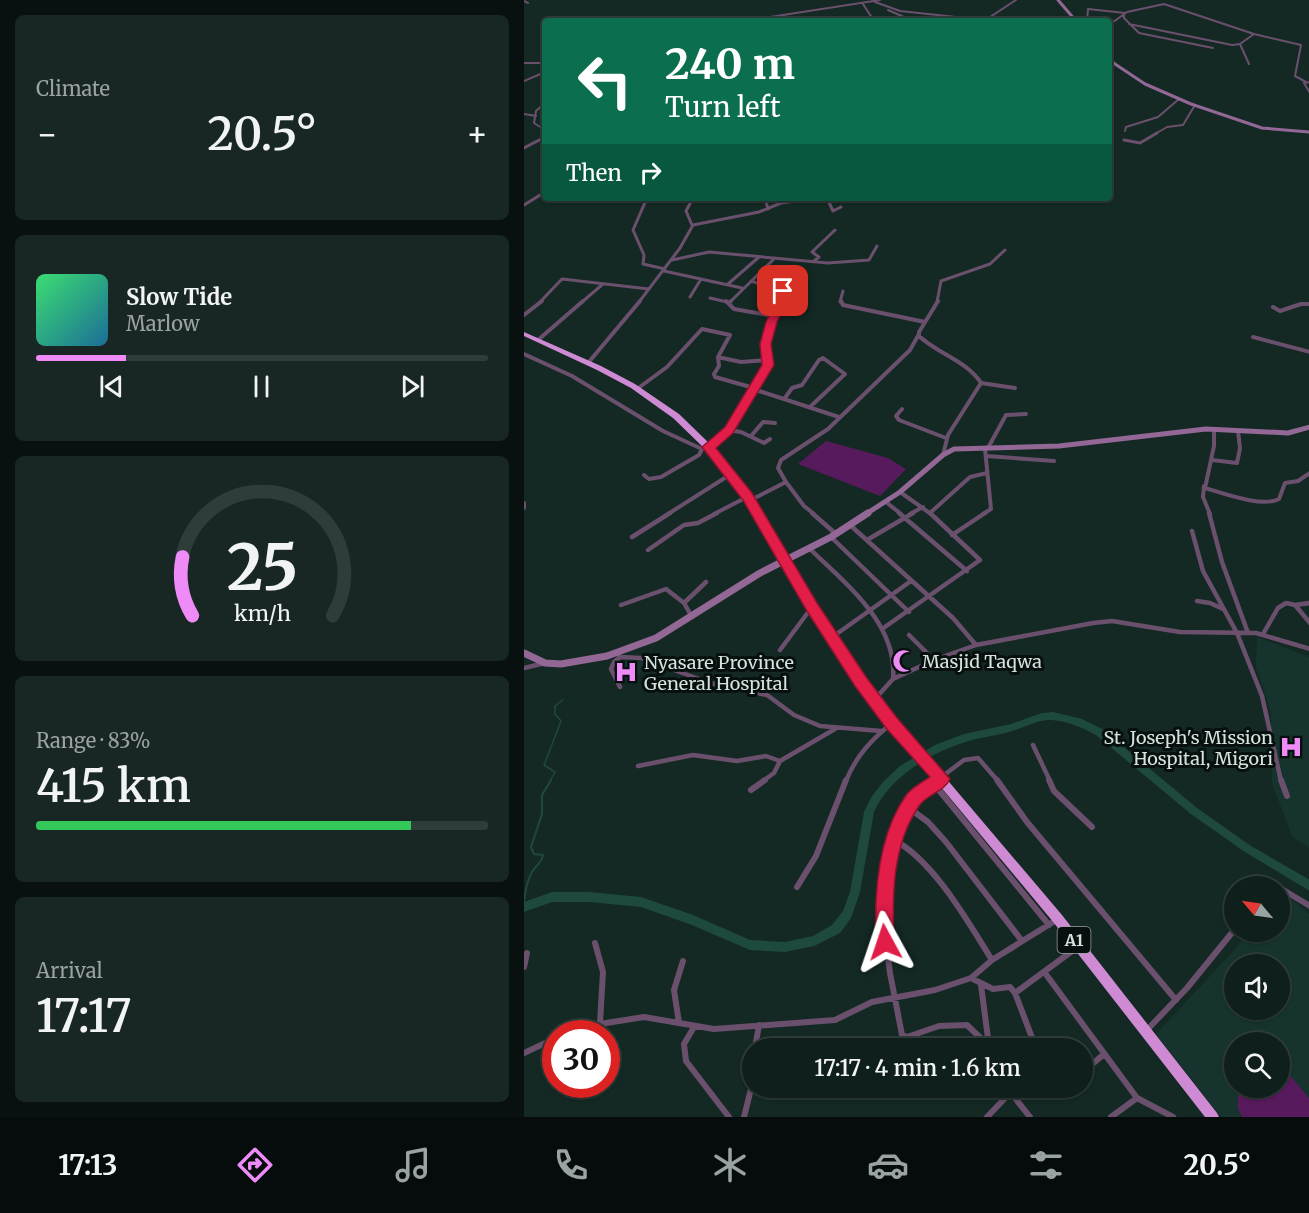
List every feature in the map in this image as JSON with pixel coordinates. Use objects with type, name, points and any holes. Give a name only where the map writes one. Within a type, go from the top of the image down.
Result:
[{"type":"highway","name":"A1","points":[[524,334],[588,363],[637,389],[676,416],[731,474],[812,607],[874,700],[931,767],[938,781],[1054,922],[1079,946],[1213,1117]]},
{"type":"street","points":[[758,18],[880,0]]},
{"type":"street","points":[[989,18],[1016,0]]},
{"type":"street","points":[[1058,0],[1073,18]]},
{"type":"street","points":[[873,2],[900,11],[959,18]]},
{"type":"street","points":[[873,2],[908,18]]},
{"type":"street","points":[[863,4],[872,18]]},
{"type":"street","points":[[1112,23],[1125,14],[1164,4],[1254,34],[1301,45],[1295,76],[1308,82],[1304,84],[1310,93]]},
{"type":"street","points":[[1087,18],[1088,9],[1125,14]]},
{"type":"street","points":[[1125,14],[1124,18],[1136,32],[1213,48]]},
{"type":"street","points":[[1129,24],[1232,45],[1240,44],[1254,34]]},
{"type":"street","points":[[1240,44],[1249,64]]},
{"type":"street","points":[[1112,62],[1138,80],[1195,105],[1262,128],[1310,132]]},
{"type":"street","points":[[524,63],[542,63]]},
{"type":"street","points":[[524,81],[542,73]]},
{"type":"street","points":[[1125,131],[1126,127],[1158,117],[1179,99]]},
{"type":"street","points":[[1124,141],[1140,143],[1167,127],[1183,125],[1195,105]]},
{"type":"street","points":[[542,106],[536,111],[534,124],[542,128]]},
{"type":"street","points":[[524,114],[536,116]]},
{"type":"street","points":[[524,148],[542,139]]},
{"type":"street","points":[[524,205],[542,194]]},
{"type":"street","points":[[646,201],[633,230],[644,255],[643,264],[742,288]]},
{"type":"street","points":[[588,363],[630,315],[686,239],[692,225],[686,211],[691,201]]},
{"type":"street","points":[[766,201],[768,209]]},
{"type":"street","points":[[692,225],[796,201]]},
{"type":"street","points":[[828,201],[833,211],[842,207]]},
{"type":"street","points":[[814,261],[819,257],[812,252],[835,230]]},
{"type":"street","points":[[672,260],[706,252],[831,263],[868,260],[877,246]]},
{"type":"street","points":[[909,612],[804,506],[785,482],[778,468],[781,460],[824,433],[910,350],[939,300],[941,281],[966,271],[990,266],[1005,250]]},
{"type":"street","points":[[728,284],[759,257]]},
{"type":"street","points":[[729,303],[775,258]]},
{"type":"street","points":[[524,315],[549,296],[561,279],[649,289]]},
{"type":"street","points":[[690,297],[701,279]]},
{"type":"street","points":[[644,475],[649,479],[661,477],[699,455],[729,430],[767,366],[766,344],[784,292],[751,281]]},
{"type":"street","points":[[538,340],[603,284]]},
{"type":"street","points":[[843,291],[841,304],[925,322]]},
{"type":"street","points":[[710,297],[729,303],[734,309],[774,316]]},
{"type":"street","points":[[1273,307],[1280,311],[1301,304],[1310,304]]},
{"type":"street","points":[[637,389],[667,367],[701,329],[730,335],[718,357],[719,366],[714,374],[715,377],[839,417]]},
{"type":"street","points":[[919,334],[933,349],[974,374],[981,383],[1015,388]]},
{"type":"street","points":[[1253,337],[1310,352]]},
{"type":"street","points":[[524,354],[572,376],[663,431],[705,448]]},
{"type":"street","points":[[718,357],[741,362],[768,360]]},
{"type":"street","points":[[785,398],[792,388],[802,385],[820,359],[824,358],[845,374],[810,407]]},
{"type":"street","points":[[943,455],[946,438],[981,383]]},
{"type":"street","points":[[902,409],[896,416],[899,420],[946,438]]},
{"type":"street","points":[[952,535],[990,511],[992,503],[987,473],[987,451],[1006,415],[1026,414]]},
{"type":"street","points":[[750,436],[763,422],[775,423]]},
{"type":"street","points":[[987,451],[1092,443],[1214,429],[1288,433],[1310,427]]},
{"type":"street","points":[[1214,429],[1216,443],[1203,497],[1222,562],[1248,633]]},
{"type":"street","points":[[729,430],[764,443],[770,440]]},
{"type":"street","points":[[1212,460],[1237,463],[1240,448],[1238,431]]},
{"type":"street","points":[[524,668],[545,663],[561,664],[619,655],[656,638],[760,573],[810,549],[850,525],[900,492],[943,455],[958,448],[1054,461]]},
{"type":"street","points":[[929,513],[970,477],[987,473]]},
{"type":"street","points":[[1204,486],[1207,489],[1273,502],[1280,498],[1285,483],[1298,481],[1310,473]]},
{"type":"street","points":[[632,537],[731,474]]},
{"type":"street","points":[[648,550],[687,524],[698,523],[785,482]]},
{"type":"street","points":[[882,629],[978,564],[979,559],[923,507],[900,492]]},
{"type":"street","points":[[886,502],[967,571]]},
{"type":"street","points":[[524,503],[524,508]]},
{"type":"street","points":[[867,540],[923,507]]},
{"type":"street","points":[[850,525],[963,628],[976,645]]},
{"type":"street","points":[[1192,531],[1203,571],[1236,633],[1265,706],[1274,759],[1287,796]]},
{"type":"street","points":[[810,549],[870,610],[882,629],[895,661],[893,679]]},
{"type":"street","points":[[832,638],[911,581]]},
{"type":"street","points":[[684,603],[706,582]]},
{"type":"street","points":[[621,605],[663,589],[684,603],[692,617]]},
{"type":"street","points":[[1210,603],[1217,598]]},
{"type":"street","points":[[1197,601],[1210,603],[1223,609]]},
{"type":"street","points":[[1263,634],[1278,608],[1286,603],[1295,605],[1310,603]]},
{"type":"street","points":[[1295,605],[1310,623]]},
{"type":"street","points":[[780,650],[812,607]]},
{"type":"street","points":[[874,700],[893,679],[934,660],[976,645],[1104,621],[1167,631],[1263,634],[1310,649]]},
{"type":"street","points":[[909,635],[934,660]]},
{"type":"street","points":[[524,653],[545,663]]},
{"type":"street","points":[[619,655],[611,669],[620,687]]},
{"type":"street","points":[[619,655],[641,658],[710,683],[767,695],[806,722],[835,729],[881,731]]},
{"type":"street","points":[[797,887],[816,855],[852,763],[864,747],[892,723]]},
{"type":"street","points":[[751,790],[774,773],[780,761],[835,729]]},
{"type":"street","points":[[1033,745],[1054,791],[1092,827]]},
{"type":"street","points":[[638,766],[693,755],[737,761],[766,756],[780,761]]},
{"type":"street","points":[[981,1038],[971,1027],[963,1024],[939,1026],[904,1036],[895,998],[882,912],[887,870],[894,840],[909,808],[918,794],[967,758],[974,757],[982,761],[1027,822],[1176,1000]]},
{"type":"street","points":[[909,808],[923,818],[954,854],[1005,915],[1022,941]]},
{"type":"street","points":[[894,840],[903,844],[921,861],[992,960]]},
{"type":"street","points":[[1290,894],[1310,906]]},
{"type":"street","points":[[614,1020],[644,1017],[694,1027],[737,1029],[759,1025],[835,1020],[859,1007],[935,990],[971,978],[992,960],[1054,922]]},
{"type":"street","points":[[595,942],[601,956],[604,979],[600,1020]]},
{"type":"street","points":[[1145,1031],[1176,1000],[1224,942]]},
{"type":"street","points":[[1015,993],[1079,946]]},
{"type":"street","points":[[524,967],[527,953]]},
{"type":"street","points":[[679,1023],[674,990],[683,961]]},
{"type":"street","points":[[1045,973],[1137,1098],[1173,1117]]},
{"type":"street","points":[[971,978],[981,985],[997,990],[1010,987],[1015,993],[1032,1038]]},
{"type":"street","points":[[981,985],[988,1038]]},
{"type":"street","points":[[757,1038],[759,1025]]},
{"type":"street","points":[[694,1027],[684,1044],[686,1061],[729,1117]]},
{"type":"street","points":[[524,1053],[542,1045]]},
{"type":"street","points":[[1093,1063],[1103,1054]]},
{"type":"street","points":[[744,1117],[749,1098]]},
{"type":"street","points":[[987,1117],[1002,1098]]},
{"type":"street","points":[[1015,1098],[1030,1117]]},
{"type":"street","points":[[1111,1117],[1137,1098]]},
{"type":"shaded area","points":[[826,441],[888,458],[906,469],[880,496],[798,464]]},
{"type":"shaded area","name":"St. Joseph's Mission Hospital, Migori","points":[[1257,637],[1309,657],[1309,848],[1292,836],[1272,783],[1271,712],[1256,667]]},
{"type":"shaded area","name":"Nyasare Province General Hospital","points":[[641,660],[649,665],[637,676],[631,673],[616,684],[609,671],[611,665],[628,661],[633,667]]},
{"type":"shaded area","points":[[1290,898],[1309,914],[1309,1117],[1221,1117],[1156,1034],[1224,961],[1224,1020],[1290,1020],[1290,954],[1230,954],[1240,942],[1290,942]]},
{"type":"shaded area","points":[[1290,1075],[1309,1098],[1309,1117],[1242,1117],[1238,1108],[1238,1098],[1290,1098]]},
{"type":"waterway","points":[[550,781],[555,772],[544,765],[561,721],[555,714],[555,706],[563,700]]},
{"type":"waterway","points":[[524,907],[552,897],[589,897],[641,902],[693,920],[750,945],[785,947],[814,941],[836,929],[847,914],[855,892],[869,812],[875,799],[887,784],[903,769],[938,748],[964,738],[1053,716],[1082,723],[1099,732],[1194,811],[1248,849],[1310,886]]},
{"type":"waterway","points":[[524,902],[530,875],[543,855],[534,854],[531,847],[542,814],[542,795],[551,780]]},
{"type":"place","name":"Masjid Taqwa","points":[[904,661]]},
{"type":"place","name":"Nyasare Province General Hospital","points":[[626,672]]},
{"type":"place","name":"St. Joseph's Mission Hospital, Migori","points":[[1291,747]]},
{"type":"route","points":[[783,291],[785,292],[772,322],[766,344],[768,365],[729,430],[708,447],[747,497],[812,607],[860,681],[892,723],[942,779],[918,794],[912,801],[894,840],[883,899],[885,942]]}]
